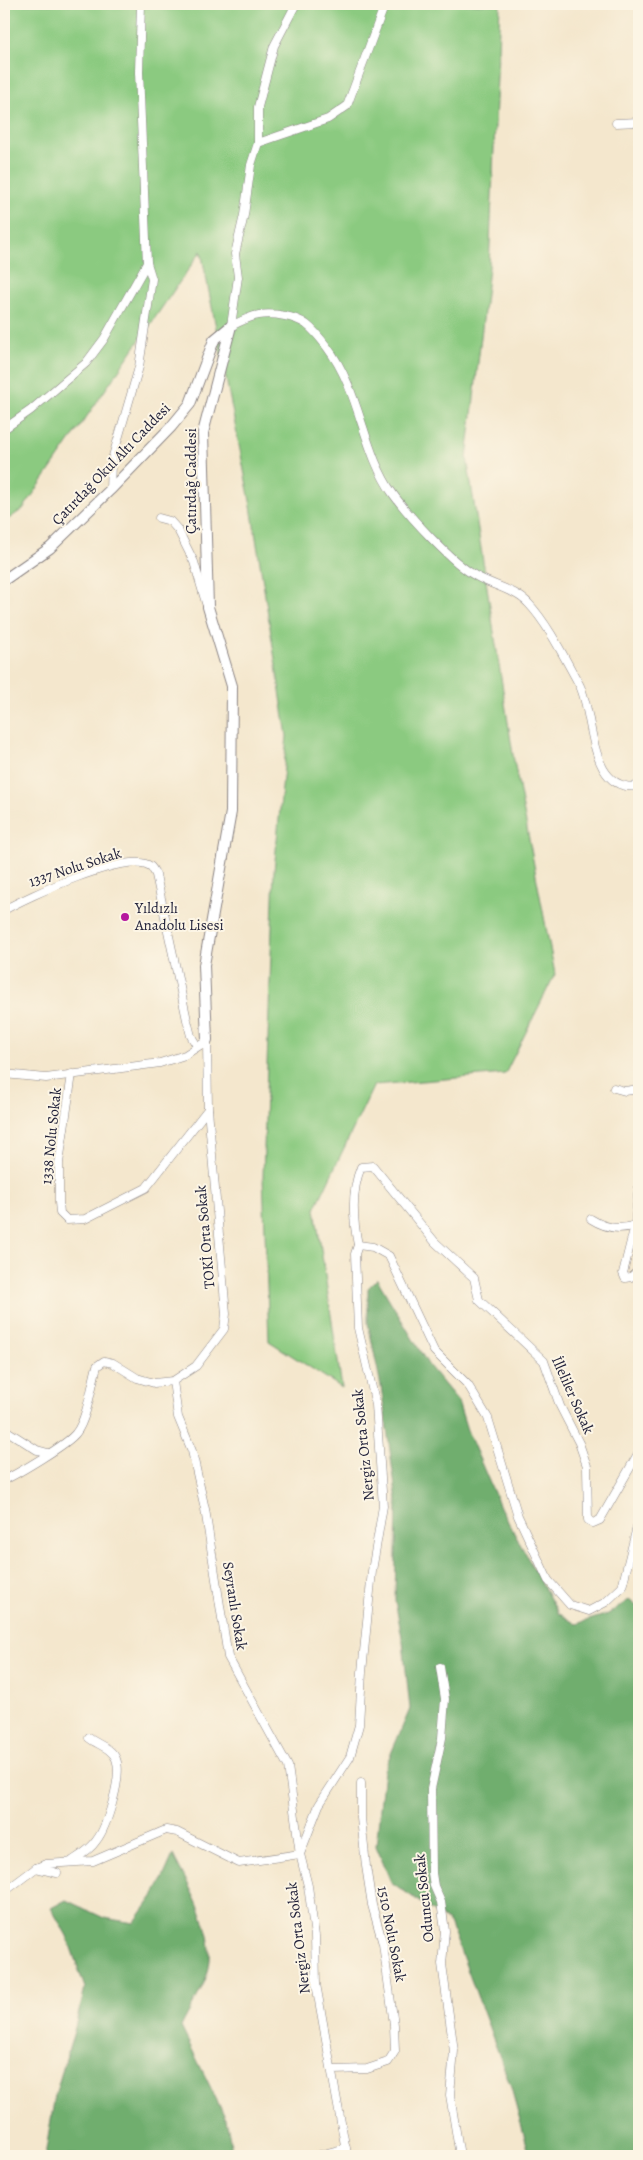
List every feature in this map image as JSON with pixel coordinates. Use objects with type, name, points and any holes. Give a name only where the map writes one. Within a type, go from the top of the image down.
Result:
[{"type":"street","points":[[110,490],[111,462],[139,367],[152,279],[147,263],[139,72],[140,4]]},
{"type":"street","points":[[231,326],[238,277],[235,254],[244,215],[250,165],[258,143],[258,107],[274,46],[296,4]]},
{"type":"street","points":[[258,143],[328,119],[347,106],[385,4]]},
{"type":"street","points":[[616,123],[639,122]]},
{"type":"street","points":[[4,429],[32,410],[86,363],[104,339],[147,263]]},
{"type":"street","points":[[231,326],[258,315],[287,316],[306,324],[318,336],[334,356],[347,380],[379,470],[392,493],[417,523],[464,568],[475,576],[519,595],[529,604],[542,621],[580,686],[586,701],[593,746],[605,770],[619,784],[628,788],[639,786]]},
{"type":"street","name":"Çatırdağ Okul Altı Caddesi","points":[[4,580],[50,548],[110,490],[190,404],[214,340],[231,326]]},
{"type":"street","name":"Çatırdağ Caddesi","points":[[208,1040],[204,965],[231,812],[232,686],[208,607],[204,433],[231,326]]},
{"type":"street","points":[[159,518],[170,521],[178,530],[194,562],[208,607]]},
{"type":"street","name":"1337 Nolu Sokak","points":[[4,910],[56,885],[121,863],[137,862],[150,866],[156,875],[187,1020],[191,1036],[197,1046]]},
{"type":"street","points":[[4,1074],[46,1078],[160,1062],[184,1055],[208,1040]]},
{"type":"street","name":"TOKİ Orta Sokak","points":[[173,1381],[196,1366],[224,1329],[226,1314],[208,1109],[208,1040]]},
{"type":"street","name":"1338 Nolu Sokak","points":[[72,1074],[59,1163],[60,1213],[67,1220],[86,1219],[146,1188],[208,1109]]},
{"type":"street","points":[[614,1088],[625,1091],[639,1089]]},
{"type":"street","name":"İlleliler Sokak","points":[[358,1245],[354,1215],[356,1178],[361,1168],[373,1166],[435,1242],[474,1278],[480,1300],[544,1361],[560,1406],[579,1443],[587,1466],[588,1520],[593,1523],[600,1520],[639,1452]]},
{"type":"street","points":[[639,1185],[636,1225],[623,1273],[625,1278],[631,1277],[639,1270]]},
{"type":"street","points":[[591,1219],[606,1227],[624,1228],[636,1225]]},
{"type":"street","points":[[358,1245],[373,1247],[389,1256],[434,1351],[468,1385],[488,1418],[518,1516],[548,1580],[570,1605],[590,1611],[606,1602],[622,1587],[639,1519]]},
{"type":"street","name":"Nergiz Orta Sokak","points":[[346,2152],[333,2070],[316,1984],[315,1936],[308,1886],[300,1854],[319,1805],[350,1757],[359,1725],[372,1571],[383,1506],[376,1406],[358,1328],[355,1254],[358,1245]]},
{"type":"street","points":[[4,1480],[66,1442],[77,1433],[84,1415],[97,1366],[104,1361],[113,1363],[137,1378],[154,1383],[173,1381]]},
{"type":"street","name":"Seyranlı Sokak","points":[[173,1381],[178,1417],[192,1451],[205,1509],[228,1657],[288,1766],[300,1854]]},
{"type":"street","points":[[4,1429],[37,1450],[48,1453]]},
{"type":"street","name":"Oduncu Sokak","points":[[440,1667],[445,1699],[442,1738],[431,1789],[432,1872],[434,1886],[442,1902],[444,1931],[442,1964],[454,2051],[450,2095],[460,2156]]},
{"type":"street","points":[[72,1862],[90,1849],[98,1840],[107,1818],[116,1783],[116,1759],[110,1749],[98,1746],[89,1738]]},
{"type":"street","name":"1510 Nolu Sokak","points":[[333,2070],[366,2069],[388,2062],[395,2051],[394,2025],[383,1944],[372,1905],[366,1866],[361,1818],[360,1783]]},
{"type":"street","points":[[4,1892],[36,1868],[46,1864],[93,1861],[166,1830],[177,1832],[238,1863],[300,1854]]},
{"type":"street","points":[[36,1868],[57,1873]]},
{"type":"street","points":[[316,2156],[346,2152]]},
{"type":"green space","points":[[4,4],[500,4],[489,268],[467,458],[514,761],[555,974],[505,1074],[374,1085],[315,1209],[342,1388],[269,1341],[263,1177],[274,871],[287,736],[251,506],[201,251],[23,509],[4,522]]},
{"type":"green space","points":[[377,1279],[429,1366],[458,1401],[467,1430],[501,1509],[558,1613],[576,1624],[608,1614],[629,1600],[639,1608],[639,2156],[530,2156],[510,2084],[450,1923],[391,1882],[376,1846],[384,1770],[410,1709],[403,1642],[395,1601],[397,1501],[381,1386],[368,1323],[368,1288]]},
{"type":"green space","points":[[173,1855],[195,1898],[210,1945],[207,1975],[181,2027],[226,2119],[233,2156],[45,2156],[55,2095],[85,1988],[67,1936],[51,1908],[66,1900],[104,1918],[134,1923],[157,1891]]},
{"type":"place","name":"Yıldızlı Anadolu Lisesi","points":[[125,917]]}]
